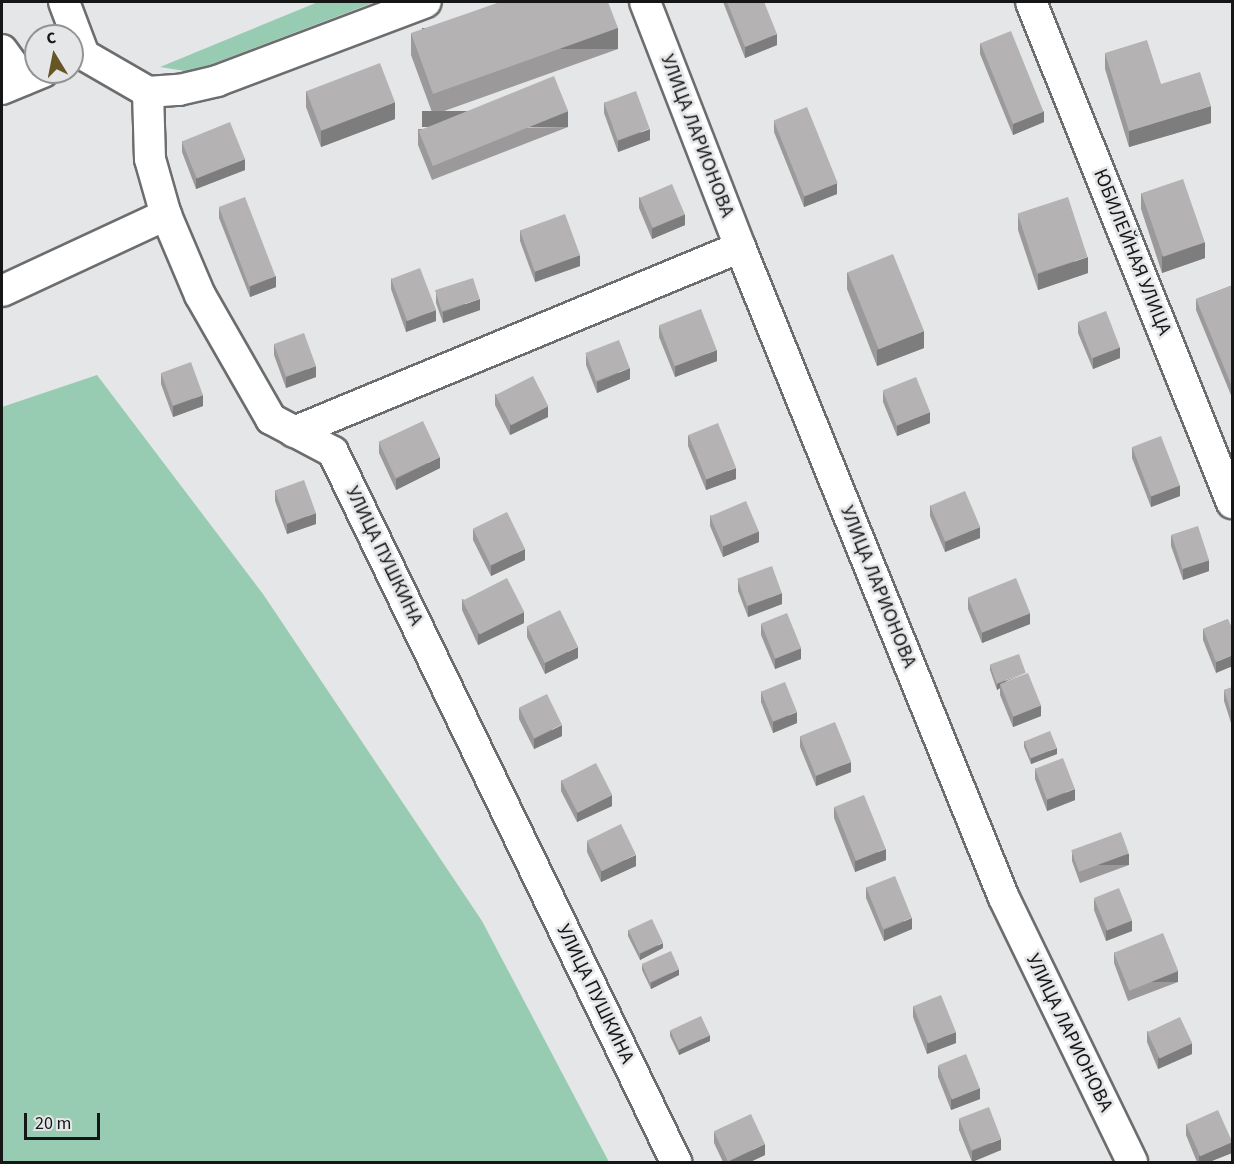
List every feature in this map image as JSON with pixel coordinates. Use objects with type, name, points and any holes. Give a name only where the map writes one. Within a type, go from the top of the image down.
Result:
[{"type":"street","points":[[64,2],[70,24]]},
{"type":"street","points":[[84,60],[148,92],[179,90],[217,81],[426,2]]},
{"type":"street","name":"УЛИЦА ЛАРИОНОВА","points":[[645,2],[740,247],[1004,898],[1132,1162]]},
{"type":"street","name":"ЮБИЛЕЙНАЯ УЛИЦА","points":[[1031,2],[1233,503]]},
{"type":"street","points":[[2,50],[23,80]]},
{"type":"street","name":"УЛИЦА ПУШКИНА","points":[[148,92],[150,159],[166,215],[200,295],[271,419],[333,452],[676,1162]]},
{"type":"street","points":[[2,291],[166,215]]},
{"type":"street","points":[[294,432],[740,247]]},
{"type":"green space","points":[[318,2],[375,2],[191,72],[160,67]]},
{"type":"green space","points":[[97,375],[263,594],[482,921],[609,1162],[2,1162],[2,407]]},
{"type":"building","points":[[500,2],[608,2],[618,28],[433,94],[411,33]]},
{"type":"building","points":[[727,2],[764,2],[777,34],[745,47]]},
{"type":"building","points":[[1011,31],[1044,112],[1013,124],[980,43]]},
{"type":"building","points":[[1147,40],[1161,84],[1200,72],[1211,106],[1129,131],[1105,53]]},
{"type":"building","points":[[380,63],[395,102],[321,131],[306,91]]},
{"type":"building","points":[[554,76],[568,111],[433,166],[419,131]]},
{"type":"building","points":[[636,91],[650,129],[618,140],[604,103]]},
{"type":"building","points":[[807,107],[838,183],[804,197],[774,120]]},
{"type":"building","points":[[230,122],[245,159],[197,179],[182,141]]},
{"type":"building","points":[[1183,179],[1205,242],[1163,257],[1141,193]]},
{"type":"building","points":[[672,184],[685,214],[653,228],[640,198]]},
{"type":"building","points":[[245,197],[275,276],[249,286],[219,207]]},
{"type":"building","points":[[1068,197],[1087,257],[1037,273],[1018,213]]},
{"type":"building","points":[[565,214],[580,255],[535,272],[520,230]]},
{"type":"building","points":[[893,254],[924,331],[879,349],[848,272]]},
{"type":"building","points":[[420,268],[436,310],[407,321],[391,279]]},
{"type":"building","points":[[473,278],[480,299],[442,311],[435,290]]},
{"type":"building","points":[[1233,285],[1233,389],[1196,299]]},
{"type":"building","points":[[701,309],[717,350],[675,366],[659,325]]},
{"type":"building","points":[[1106,311],[1120,347],[1092,358],[1078,322]]},
{"type":"building","points":[[304,333],[316,366],[286,377],[274,344]]},
{"type":"building","points":[[619,340],[630,368],[596,381],[585,353]]},
{"type":"building","points":[[191,362],[203,395],[173,406],[161,373]]},
{"type":"building","points":[[533,376],[548,406],[511,425],[496,395]]},
{"type":"building","points":[[916,377],[930,412],[897,426],[883,390]]},
{"type":"building","points":[[423,421],[440,457],[395,478],[379,442]]},
{"type":"building","points":[[718,423],[736,468],[706,479],[688,435]]},
{"type":"building","points":[[1161,436],[1180,485],[1151,497],[1132,447]]},
{"type":"building","points":[[304,480],[316,513],[287,523],[275,491]]},
{"type":"building","points":[[965,491],[980,527],[945,542],[930,506]]},
{"type":"building","points":[[746,501],[759,531],[723,547],[710,516]]},
{"type":"building","points":[[507,512],[525,549],[491,566],[473,529]]},
{"type":"building","points":[[1198,526],[1209,560],[1182,569],[1171,535]]},
{"type":"building","points":[[772,566],[782,593],[747,606],[737,579]]},
{"type":"building","points":[[507,578],[524,612],[480,635],[462,601]]},
{"type":"building","points":[[1016,578],[1030,613],[982,633],[968,597]]},
{"type":"building","points":[[560,610],[578,647],[545,663],[527,626]]},
{"type":"building","points":[[787,613],[801,648],[775,659],[761,623]]},
{"type":"building","points":[[1228,619],[1233,630],[1233,655],[1216,662],[1203,629]]},
{"type":"building","points":[[1019,654],[1026,673],[997,683],[990,665]]},
{"type":"building","points":[[1028,673],[1041,705],[1013,717],[1000,684]]},
{"type":"building","points":[[785,682],[797,712],[773,721],[761,692]]},
{"type":"building","points":[[1233,687],[1233,718],[1224,690]]},
{"type":"building","points":[[547,694],[562,725],[534,738],[519,708]]},
{"type":"building","points":[[835,722],[851,762],[816,776],[800,736]]},
{"type":"building","points":[[1050,731],[1057,748],[1031,758],[1024,741]]},
{"type":"building","points":[[1063,758],[1075,789],[1047,800],[1035,769]]},
{"type":"building","points":[[596,763],[612,795],[578,813],[561,781]]},
{"type":"building","points":[[864,795],[886,849],[856,861],[834,807]]},
{"type":"building","points":[[621,824],[636,855],[602,871],[587,841]]},
{"type":"building","points":[[1121,832],[1129,854],[1079,872],[1071,850]]},
{"type":"building","points":[[895,876],[912,918],[883,929],[866,888]]},
{"type":"building","points":[[1119,888],[1132,920],[1107,931],[1094,898]]},
{"type":"building","points":[[652,919],[663,943],[639,954],[628,930]]},
{"type":"building","points":[[1163,933],[1178,971],[1129,991],[1114,953]]},
{"type":"building","points":[[671,951],[679,969],[650,982],[642,964]]},
{"type":"building","points":[[941,995],[956,1032],[928,1043],[913,1006]]},
{"type":"building","points":[[701,1016],[710,1035],[679,1049],[670,1030]]},
{"type":"building","points":[[1180,1017],[1192,1043],[1160,1058],[1147,1032]]},
{"type":"building","points":[[966,1054],[980,1088],[952,1100],[938,1065]]},
{"type":"building","points":[[989,1107],[1001,1139],[971,1150],[959,1118]]},
{"type":"building","points":[[1218,1110],[1232,1142],[1200,1156],[1186,1124]]},
{"type":"building","points":[[751,1114],[765,1144],[728,1161],[714,1131]]}]
